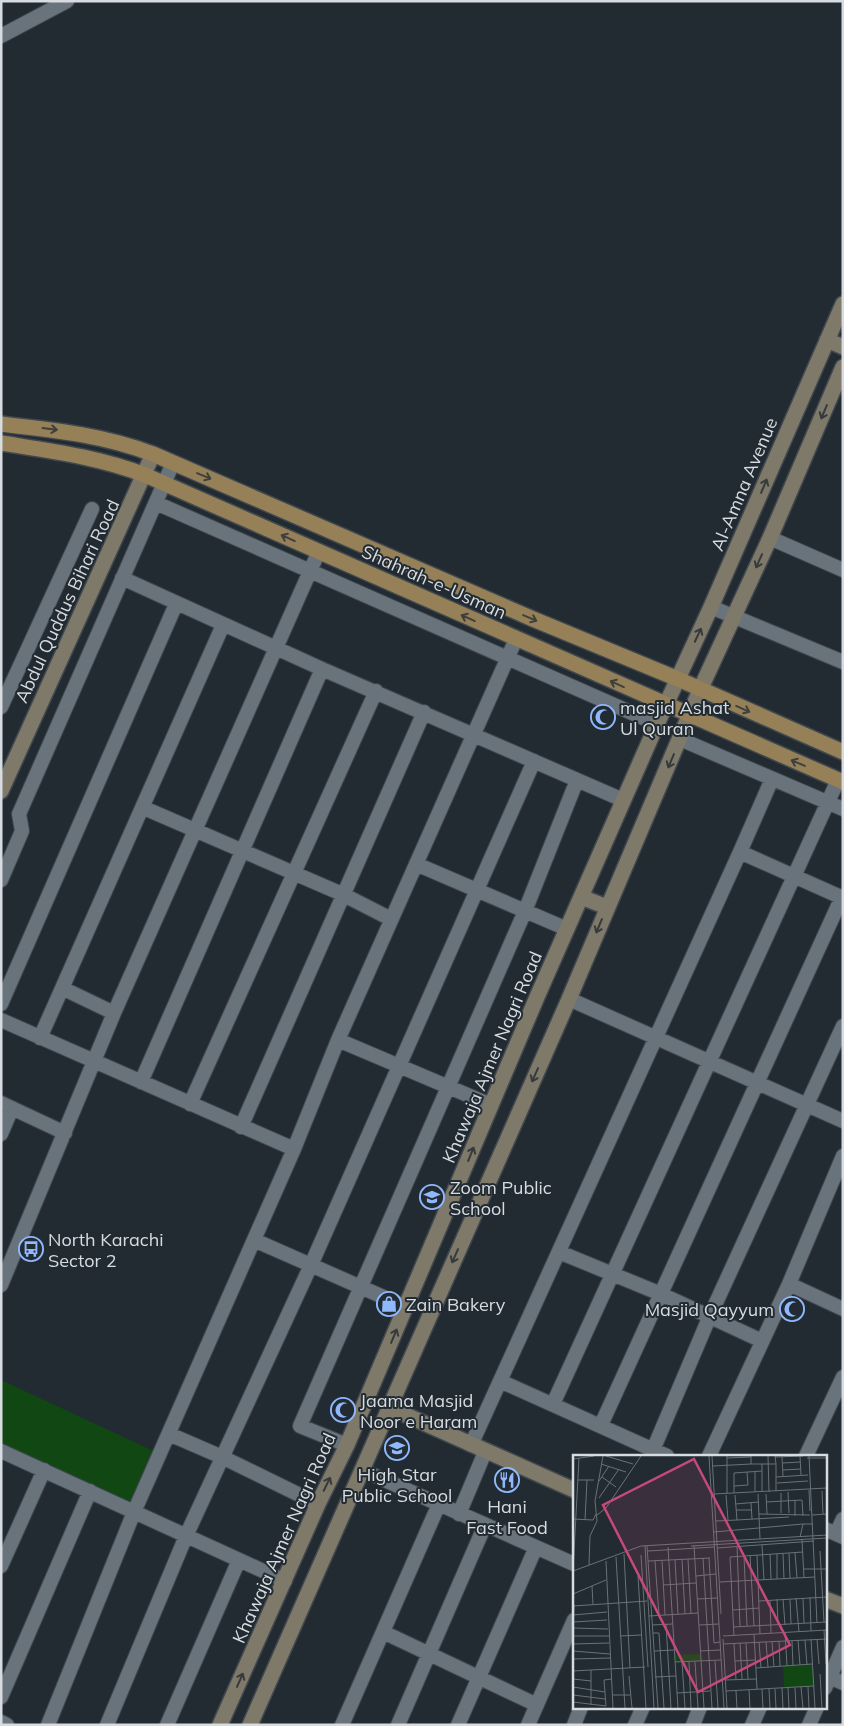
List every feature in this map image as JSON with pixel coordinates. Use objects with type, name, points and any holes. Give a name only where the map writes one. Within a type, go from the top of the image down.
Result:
[{"type":"main road","name":"Al-Amna Avenue","points":[[678,679],[834,333],[843,304]]},
{"type":"main road","points":[[834,333],[843,347]]},
{"type":"main road","points":[[250,1725],[569,999],[700,690],[770,538],[843,367]]},
{"type":"main road","name":"Shahrah-e-Usman","points":[[1,424],[86,434],[127,444],[153,454],[534,620],[678,679],[843,752]]},
{"type":"main road","name":"Shahrah-e-Usman","points":[[1,443],[82,455],[145,475],[840,781]]},
{"type":"main road","name":"Abdul Quddus Bihari Road","points":[[1,791],[153,454]]},
{"type":"main road","name":"Khawaja Ajmer Nagri Road","points":[[220,1725],[318,1504],[347,1445],[567,929],[678,679]]},
{"type":"main road","points":[[581,897],[607,907]]},
{"type":"main road","points":[[445,1217],[468,1226]]},
{"type":"main road","points":[[388,1408],[573,1490]]},
{"type":"main road","points":[[306,1531],[331,1542]]},
{"type":"main road","points":[[826,1599],[843,1606]]},
{"type":"street","points":[[1,36],[67,1]]},
{"type":"street","points":[[1,880],[22,831],[19,814],[173,463]]},
{"type":"street","points":[[156,503],[508,660],[657,724]]},
{"type":"street","points":[[1,707],[92,509]]},
{"type":"street","points":[[770,538],[843,570]]},
{"type":"street","points":[[1,1285],[114,1013],[319,551]]},
{"type":"street","points":[[122,578],[322,669],[623,800]]},
{"type":"street","points":[[1,1004],[176,604]]},
{"type":"street","points":[[711,607],[843,662]]},
{"type":"street","points":[[40,1038],[64,989],[223,625]]},
{"type":"street","points":[[48,1725],[134,1512],[294,1149],[338,1040],[516,639]]},
{"type":"street","points":[[140,1082],[322,669]]},
{"type":"street","points":[[190,1104],[292,873],[376,691]]},
{"type":"street","points":[[240,1127],[424,712]]},
{"type":"street","points":[[680,739],[843,809]]},
{"type":"street","points":[[107,1725],[186,1536],[311,1265],[534,761]]},
{"type":"street","points":[[459,1514],[500,1381],[772,779]]},
{"type":"street","points":[[347,1445],[300,1426],[446,1087],[525,911],[578,780]]},
{"type":"street","points":[[553,1404],[827,802],[840,781]]},
{"type":"street","points":[[144,808],[342,894],[391,919]]},
{"type":"street","points":[[601,1425],[842,897],[740,852]]},
{"type":"street","points":[[416,864],[567,929]]},
{"type":"street","points":[[64,989],[114,1013]]},
{"type":"street","points":[[569,999],[843,1122]]},
{"type":"street","points":[[1,1020],[240,1127],[294,1149]]},
{"type":"street","points":[[653,1450],[709,1318],[808,1106],[843,1026]]},
{"type":"street","points":[[338,1040],[491,1105]]},
{"type":"street","points":[[1,1134],[7,1106],[65,1132]]},
{"type":"street","points":[[709,1455],[789,1284],[843,1156]]},
{"type":"street","points":[[254,1240],[406,1307]]},
{"type":"street","points":[[559,1252],[661,1294],[709,1318],[762,1341]]},
{"type":"street","points":[[789,1284],[843,1309]]},
{"type":"street","points":[[806,1455],[843,1377]]},
{"type":"street","points":[[500,1381],[665,1455]]},
{"type":"street","points":[[169,1434],[222,1456],[318,1504]]},
{"type":"street","points":[[1,1451],[285,1581]]},
{"type":"street","points":[[1,1566],[44,1470]]},
{"type":"street","points":[[362,1470],[573,1564]]},
{"type":"street","points":[[1,1696],[90,1491]]},
{"type":"street","points":[[342,1725],[439,1504]]},
{"type":"street","points":[[835,1533],[843,1519]]},
{"type":"street","points":[[398,1725],[485,1525]]},
{"type":"street","points":[[458,1725],[536,1547]]},
{"type":"street","points":[[167,1725],[238,1560]]},
{"type":"street","points":[[528,1725],[573,1622]]},
{"type":"street","points":[[383,1632],[537,1705]]},
{"type":"street","points":[[831,1681],[843,1647]]},
{"type":"street","points":[[574,1725],[582,1708]]},
{"type":"street","points":[[635,1725],[643,1708]]},
{"type":"street","points":[[693,1725],[700,1708]]},
{"type":"street","points":[[752,1725],[760,1708]]},
{"type":"street","points":[[809,1725],[817,1708]]},
{"type":"street","points":[[1,1722],[7,1725]]},
{"type":"green space","points":[[1,1380],[160,1454],[134,1512],[1,1451]]},
{"type":"place","name":"masjid Ashat Ul Quran","points":[[603,717]]},
{"type":"place","name":"Zoom Public School","points":[[432,1197]]},
{"type":"place","name":"North Karachi Sector 2","points":[[31,1249]]},
{"type":"place","name":"Zain Bakery","points":[[389,1304]]},
{"type":"place","name":"Masjid Qayyum","points":[[792,1309]]},
{"type":"place","name":"Jaama Masjid Noor e Haram","points":[[343,1410]]},
{"type":"place","name":"High Star Public School","points":[[397,1448]]},
{"type":"place","name":"Hani Fast Food","points":[[507,1480]]}]
